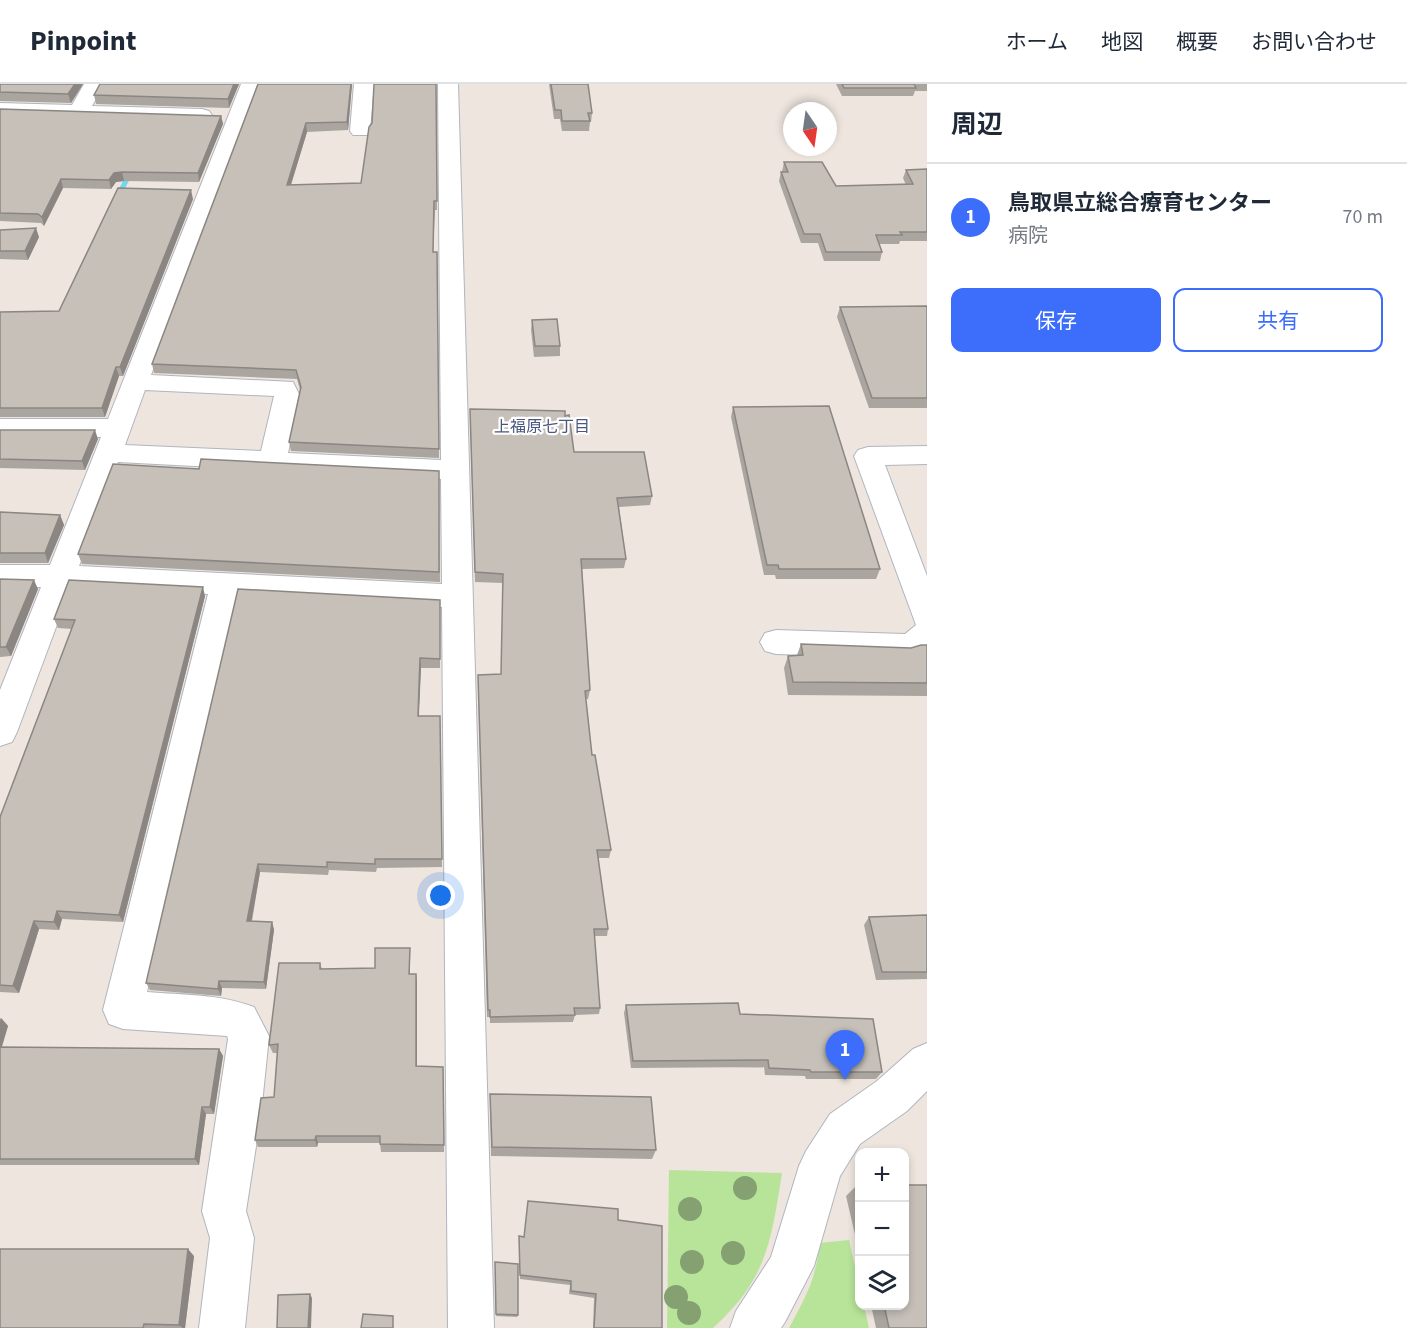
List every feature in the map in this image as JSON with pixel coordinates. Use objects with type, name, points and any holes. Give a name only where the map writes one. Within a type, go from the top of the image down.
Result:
[{"type":"street","points":[[79,111],[94,84]]},
{"type":"street","points":[[0,732],[63,576],[137,382],[200,190],[239,116],[251,84]]},
{"type":"street","points":[[360,131],[364,84]]},
{"type":"street","points":[[448,84],[471,1328]]},
{"type":"street","points":[[0,109],[239,116]]},
{"type":"street","points":[[137,382],[284,388],[287,396],[272,461]]},
{"type":"street","points":[[0,428],[115,440],[272,461],[455,470]]},
{"type":"street","points":[[927,455],[868,456],[927,617]]},
{"type":"street","points":[[0,576],[63,576],[458,596]]},
{"type":"street","points":[[222,1328],[232,1238],[224,1210],[240,1114],[249,1036],[240,1021],[227,1017],[123,1010],[226,584]]},
{"type":"street","points":[[776,642],[905,646],[921,641],[927,634]]},
{"type":"street","points":[[753,1328],[769,1306],[791,1266],[821,1166],[845,1129],[892,1096],[927,1063]]},
{"type":"green space","points":[[669,1170],[782,1173],[770,1239],[756,1276],[731,1310],[713,1328],[667,1328]]},
{"type":"green space","points":[[849,1240],[855,1267],[855,1310],[865,1310],[869,1328],[789,1328],[813,1277],[819,1243]]},
{"type":"building","points":[[0,84],[75,84],[68,94],[0,92]]},
{"type":"building","points":[[100,84],[234,84],[228,99],[94,95]]},
{"type":"building","points":[[258,84],[351,84],[347,122],[306,123],[287,185],[361,183],[369,127],[372,123],[374,84],[436,84],[437,201],[434,201],[433,252],[437,252],[439,449],[289,442],[301,387],[296,370],[152,364]]},
{"type":"building","points":[[551,84],[588,84],[592,113],[588,113],[590,121],[562,121],[561,110],[555,110]]},
{"type":"building","points":[[842,84],[914,84],[916,88],[844,88]]},
{"type":"building","points":[[0,109],[221,116],[198,173],[122,172],[114,173],[109,180],[61,179],[42,217],[38,214],[0,213]]},
{"type":"building","points":[[784,162],[822,162],[836,186],[913,184],[906,170],[927,169],[927,232],[876,235],[882,252],[826,252],[820,234],[804,234],[781,172],[788,172]]},
{"type":"building","points":[[118,188],[191,190],[120,367],[116,367],[102,408],[0,408],[0,312],[59,311]]},
{"type":"building","points":[[36,228],[25,251],[0,251],[0,230]]},
{"type":"building","points":[[927,306],[927,398],[872,398],[840,307]]},
{"type":"building","points":[[557,319],[560,346],[535,346],[532,320]]},
{"type":"building","points":[[829,406],[880,569],[779,569],[778,565],[767,565],[733,407]]},
{"type":"building","points":[[470,409],[565,411],[565,416],[569,415],[574,452],[644,452],[652,496],[617,498],[626,559],[581,559],[590,690],[585,691],[592,755],[595,755],[611,850],[597,850],[608,929],[594,929],[600,1008],[574,1008],[575,1015],[490,1017],[490,1010],[488,1010],[478,675],[501,674],[503,574],[475,572]]},
{"type":"building","points":[[0,430],[95,430],[82,461],[0,459]]},
{"type":"building","points":[[201,459],[439,471],[439,572],[78,554],[113,464],[199,469]]},
{"type":"building","points":[[0,512],[60,515],[45,553],[0,553]]},
{"type":"building","points":[[0,579],[34,580],[6,647],[0,647]]},
{"type":"building","points":[[69,580],[203,587],[119,915],[57,911],[54,922],[34,921],[13,986],[0,985],[0,817],[75,620],[54,619]]},
{"type":"building","points":[[238,589],[440,600],[440,659],[420,658],[418,716],[440,716],[442,859],[375,859],[375,864],[327,862],[327,867],[258,864],[247,921],[272,922],[264,982],[219,981],[218,989],[146,983]]},
{"type":"building","points":[[801,644],[911,648],[927,645],[927,683],[793,682],[788,656],[803,655]]},
{"type":"building","points":[[927,915],[927,972],[882,972],[869,917]]},
{"type":"building","points":[[375,948],[410,948],[409,974],[416,974],[416,1066],[443,1067],[444,1145],[380,1144],[380,1136],[316,1136],[315,1140],[255,1140],[261,1098],[274,1097],[278,1044],[269,1045],[279,963],[320,963],[320,969],[375,968]]},
{"type":"building","points":[[738,1003],[740,1014],[873,1019],[882,1072],[811,1072],[810,1070],[769,1068],[768,1060],[633,1061],[626,1005]]},
{"type":"building","points":[[0,1047],[219,1049],[210,1107],[202,1107],[195,1159],[0,1159]]},
{"type":"building","points":[[490,1094],[651,1097],[656,1150],[492,1147]]},
{"type":"building","points":[[909,1185],[927,1185],[927,1328],[889,1328],[885,1310],[909,1310]]},
{"type":"building","points":[[528,1201],[618,1209],[618,1220],[662,1226],[662,1328],[594,1328],[596,1294],[571,1291],[571,1281],[520,1275],[519,1236],[524,1237]]},
{"type":"building","points":[[0,1249],[188,1249],[179,1325],[144,1324],[143,1328],[0,1328]]},
{"type":"building","points":[[495,1262],[518,1264],[518,1315],[496,1314]]},
{"type":"building","points":[[310,1294],[308,1328],[277,1328],[278,1295]]},
{"type":"building","points":[[363,1314],[393,1316],[393,1328],[361,1328]]},
{"type":"waterway","points":[[116,200],[132,169]]},
{"type":"place","name":"鳥取県立総合療育センター","points":[[845,1080]]},
{"type":"district","name":"上福原七丁目","points":[[542,426]]}]
